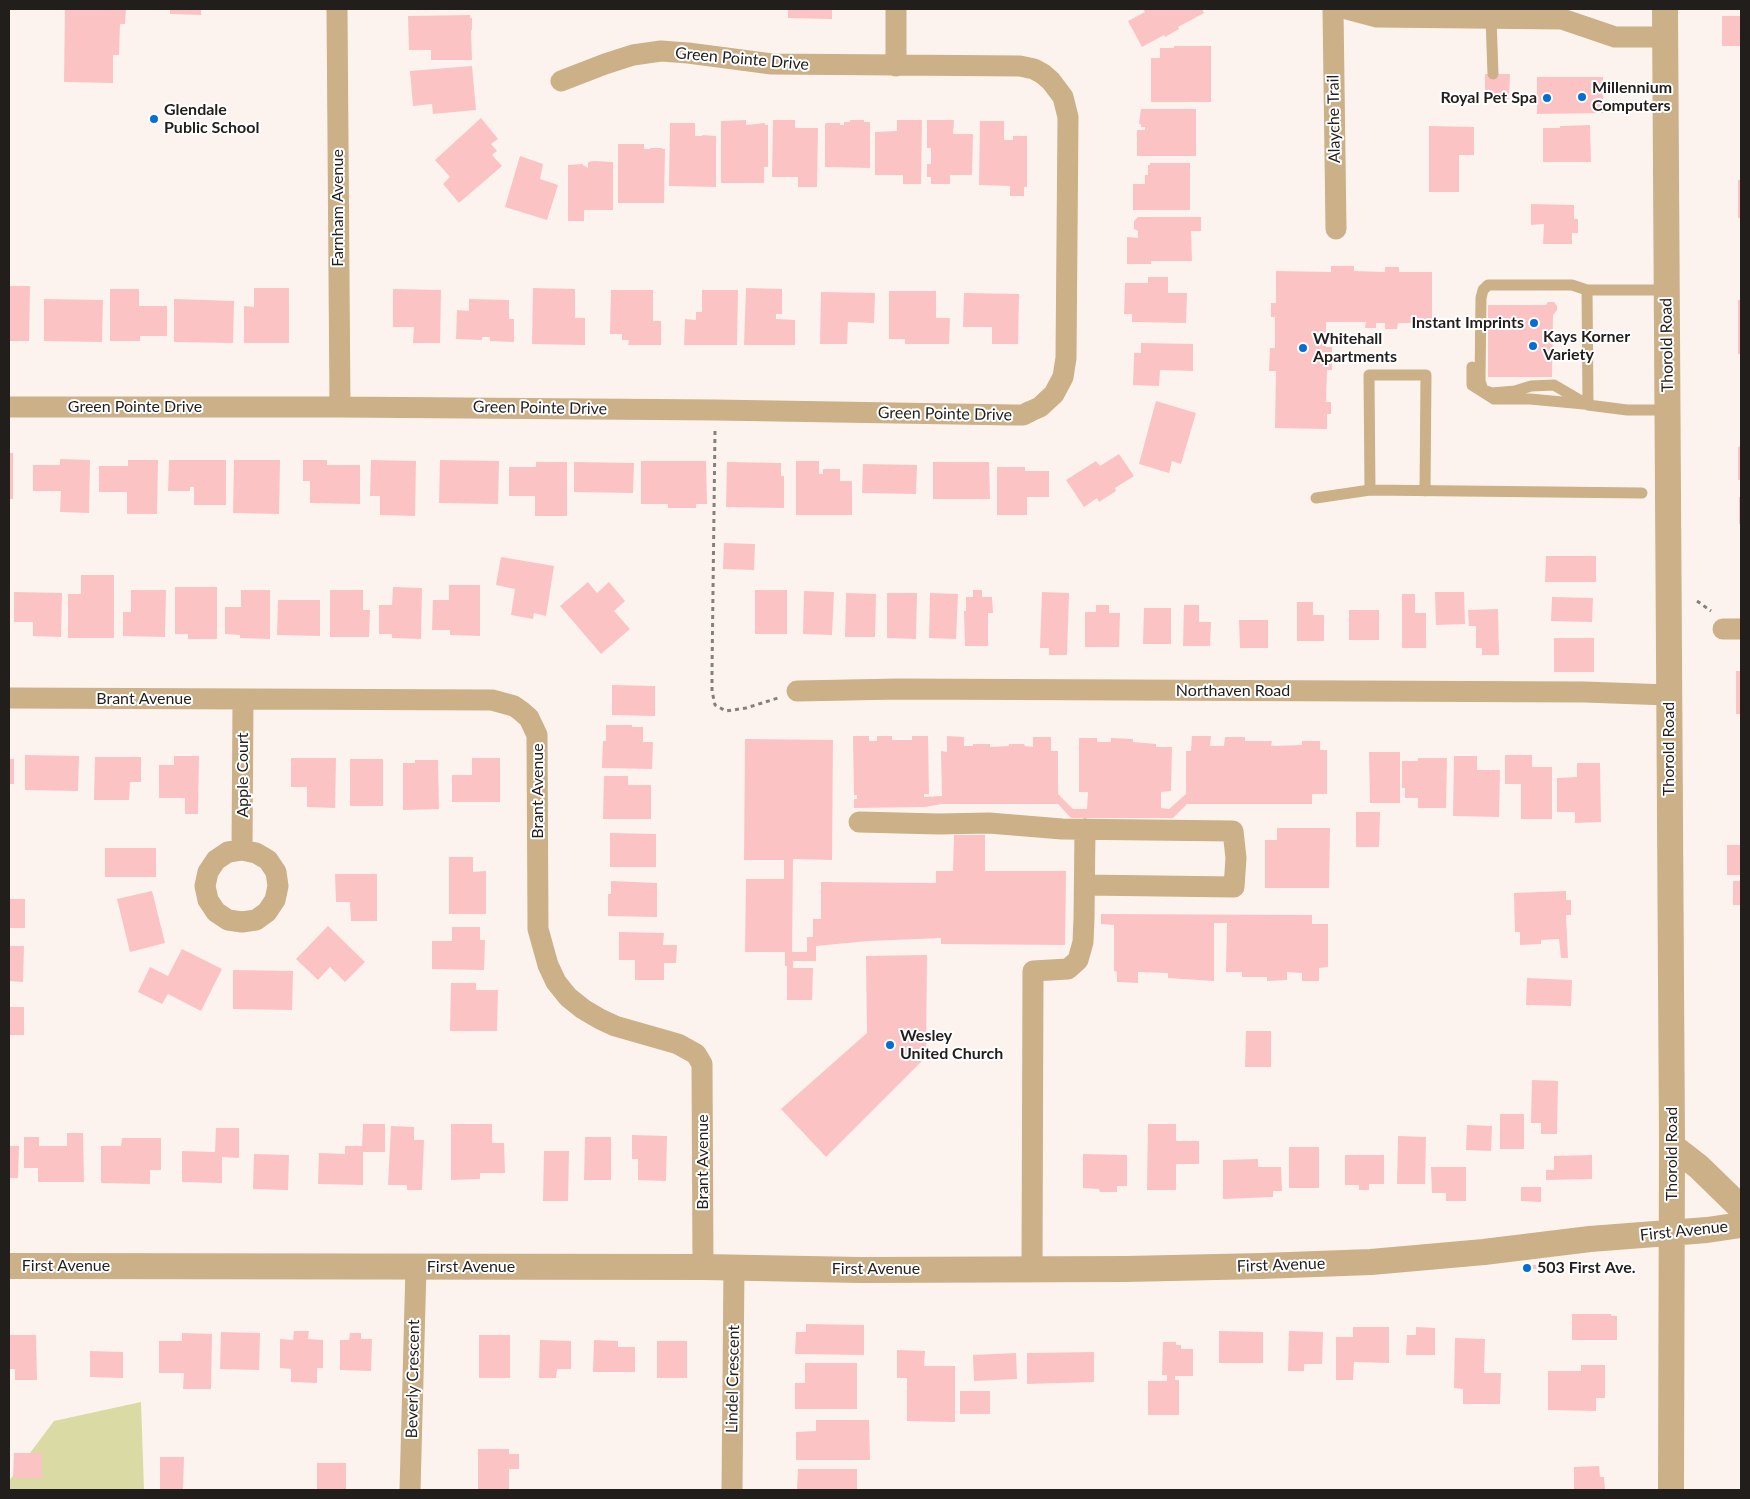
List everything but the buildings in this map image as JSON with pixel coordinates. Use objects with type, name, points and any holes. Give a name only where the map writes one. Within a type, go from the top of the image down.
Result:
[{"type":"street","name":"Farnham Avenue","points":[[337,9],[340,407]]},
{"type":"street","points":[[896,9],[896,66]]},
{"type":"street","name":"Alayche Trail","points":[[1333,9],[1336,229]]},
{"type":"street","points":[[1347,9],[1377,17],[1562,18],[1615,37],[1665,37]]},
{"type":"street","name":"Thorold Road","points":[[1665,9],[1672,1146],[1671,1490]]},
{"type":"street","name":"Green Pointe Drive","points":[[9,407],[340,407],[1023,415],[1047,401],[1059,386],[1063,377],[1066,358],[1068,117],[1063,97],[1051,80],[1043,74],[1034,69],[1020,66],[772,64],[688,53],[661,52],[633,55],[561,81]]},
{"type":"street","name":"Northaven Road","points":[[797,691],[929,689],[1669,694]]},
{"type":"street","name":"Brant Avenue","points":[[9,698],[492,700],[514,706],[529,718],[537,735],[538,929],[548,965],[556,982],[568,997],[583,1009],[615,1026],[687,1048],[696,1054],[702,1064],[703,1267]]},
{"type":"street","name":"Apple Court","points":[[242,850],[243,700]]},
{"type":"street","points":[[859,822],[989,823],[1043,828],[1233,831],[1236,858],[1234,887],[1085,885]]},
{"type":"street","points":[[1032,1268],[1033,971],[1068,969],[1078,960],[1083,942],[1085,829]]},
{"type":"street","points":[[1672,1146],[1699,1167],[1741,1208]]},
{"type":"street","name":"First Avenue","points":[[9,1266],[734,1267],[861,1270],[1126,1269],[1262,1266],[1371,1262],[1484,1252],[1590,1239],[1741,1226]]},
{"type":"street","name":"Beverly Crescent","points":[[410,1490],[416,1267]]},
{"type":"street","name":"Lindel Crescent","points":[[732,1490],[734,1267]]},
{"type":"lane","points":[[1491,18],[1493,74]]},
{"type":"lane","points":[[1666,290],[1587,290],[1572,285],[1488,285],[1473,296],[1472,385],[1494,399],[1593,405],[1627,410],[1668,410]]},
{"type":"lane","points":[[1483,290],[1481,298],[1480,381],[1483,390],[1492,393],[1515,391],[1531,386],[1554,385],[1593,405]]},
{"type":"lane","points":[[1587,290],[1593,405]]},
{"type":"lane","points":[[1370,490],[1370,375],[1426,375],[1425,490]]},
{"type":"lane","points":[[1316,498],[1370,490],[1642,493]]},
{"type":"path","points":[[716,410],[712,671],[712,691],[715,705],[726,711],[746,708],[797,691]]},
{"type":"green space","points":[[141,1402],[144,1490],[9,1490],[9,1481],[54,1421]]},
{"type":"place","name":"Millennium Computers","points":[[1582,97]]},
{"type":"place","name":"Royal Pet Spa","points":[[1547,98]]},
{"type":"place","name":"Glendale Public School","points":[[154,119]]},
{"type":"place","name":"Instant Imprints","points":[[1534,323]]},
{"type":"place","name":"Kays Korner Variety","points":[[1533,346]]},
{"type":"place","name":"Whitehall Apartments","points":[[1303,348]]},
{"type":"place","name":"Wesley United Church","points":[[890,1045]]},
{"type":"place","name":"503 First Ave.","points":[[1527,1268]]}]
